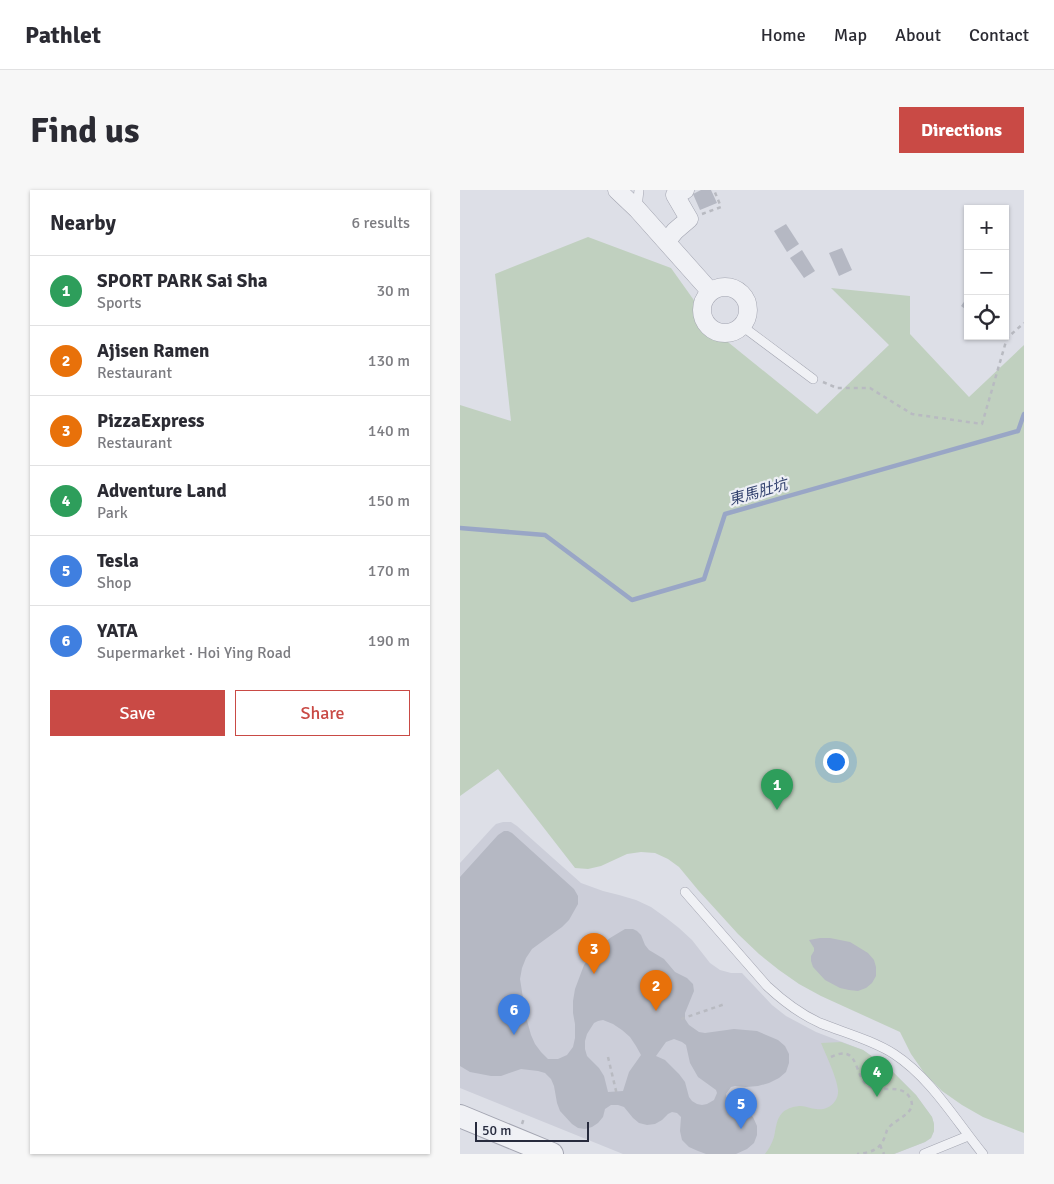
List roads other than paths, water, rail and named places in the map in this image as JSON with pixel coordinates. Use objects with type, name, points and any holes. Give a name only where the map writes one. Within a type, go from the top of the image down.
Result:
[{"type":"street","points":[[617,190],[637,208],[710,291]]},
{"type":"street","points":[[667,241],[675,231],[690,220],[675,195],[686,190]]},
{"type":"street","points":[[725,286],[733,287],[740,291],[745,297],[749,312],[742,326],[736,331],[729,333],[721,333],[708,326],[702,312],[702,304],[710,291],[725,286]]},
{"type":"street","points":[[460,1116],[552,1154]]},
{"type":"lane","points":[[637,208],[639,190]]},
{"type":"lane","points":[[742,326],[813,379]]},
{"type":"lane","points":[[685,892],[767,986],[779,997],[805,1016],[894,1054],[919,1073],[984,1154]]},
{"type":"lane","points":[[924,1154],[968,1136]]},
{"type":"waterway","name":"東馬肚坑","points":[[460,528],[545,535],[632,600],[704,579],[725,514],[1018,431],[1024,414]]},
{"type":"place","name":"SPORT PARK Sai Sha","points":[[777,810]]},
{"type":"place","name":"PizzaExpress","points":[[594,974]]},
{"type":"place","name":"Ajisen Ramen","points":[[656,1011]]},
{"type":"place","name":"YATA","points":[[514,1035]]},
{"type":"place","name":"Adventure Land","points":[[877,1097]]},
{"type":"place","name":"Tesla","points":[[741,1129]]}]
